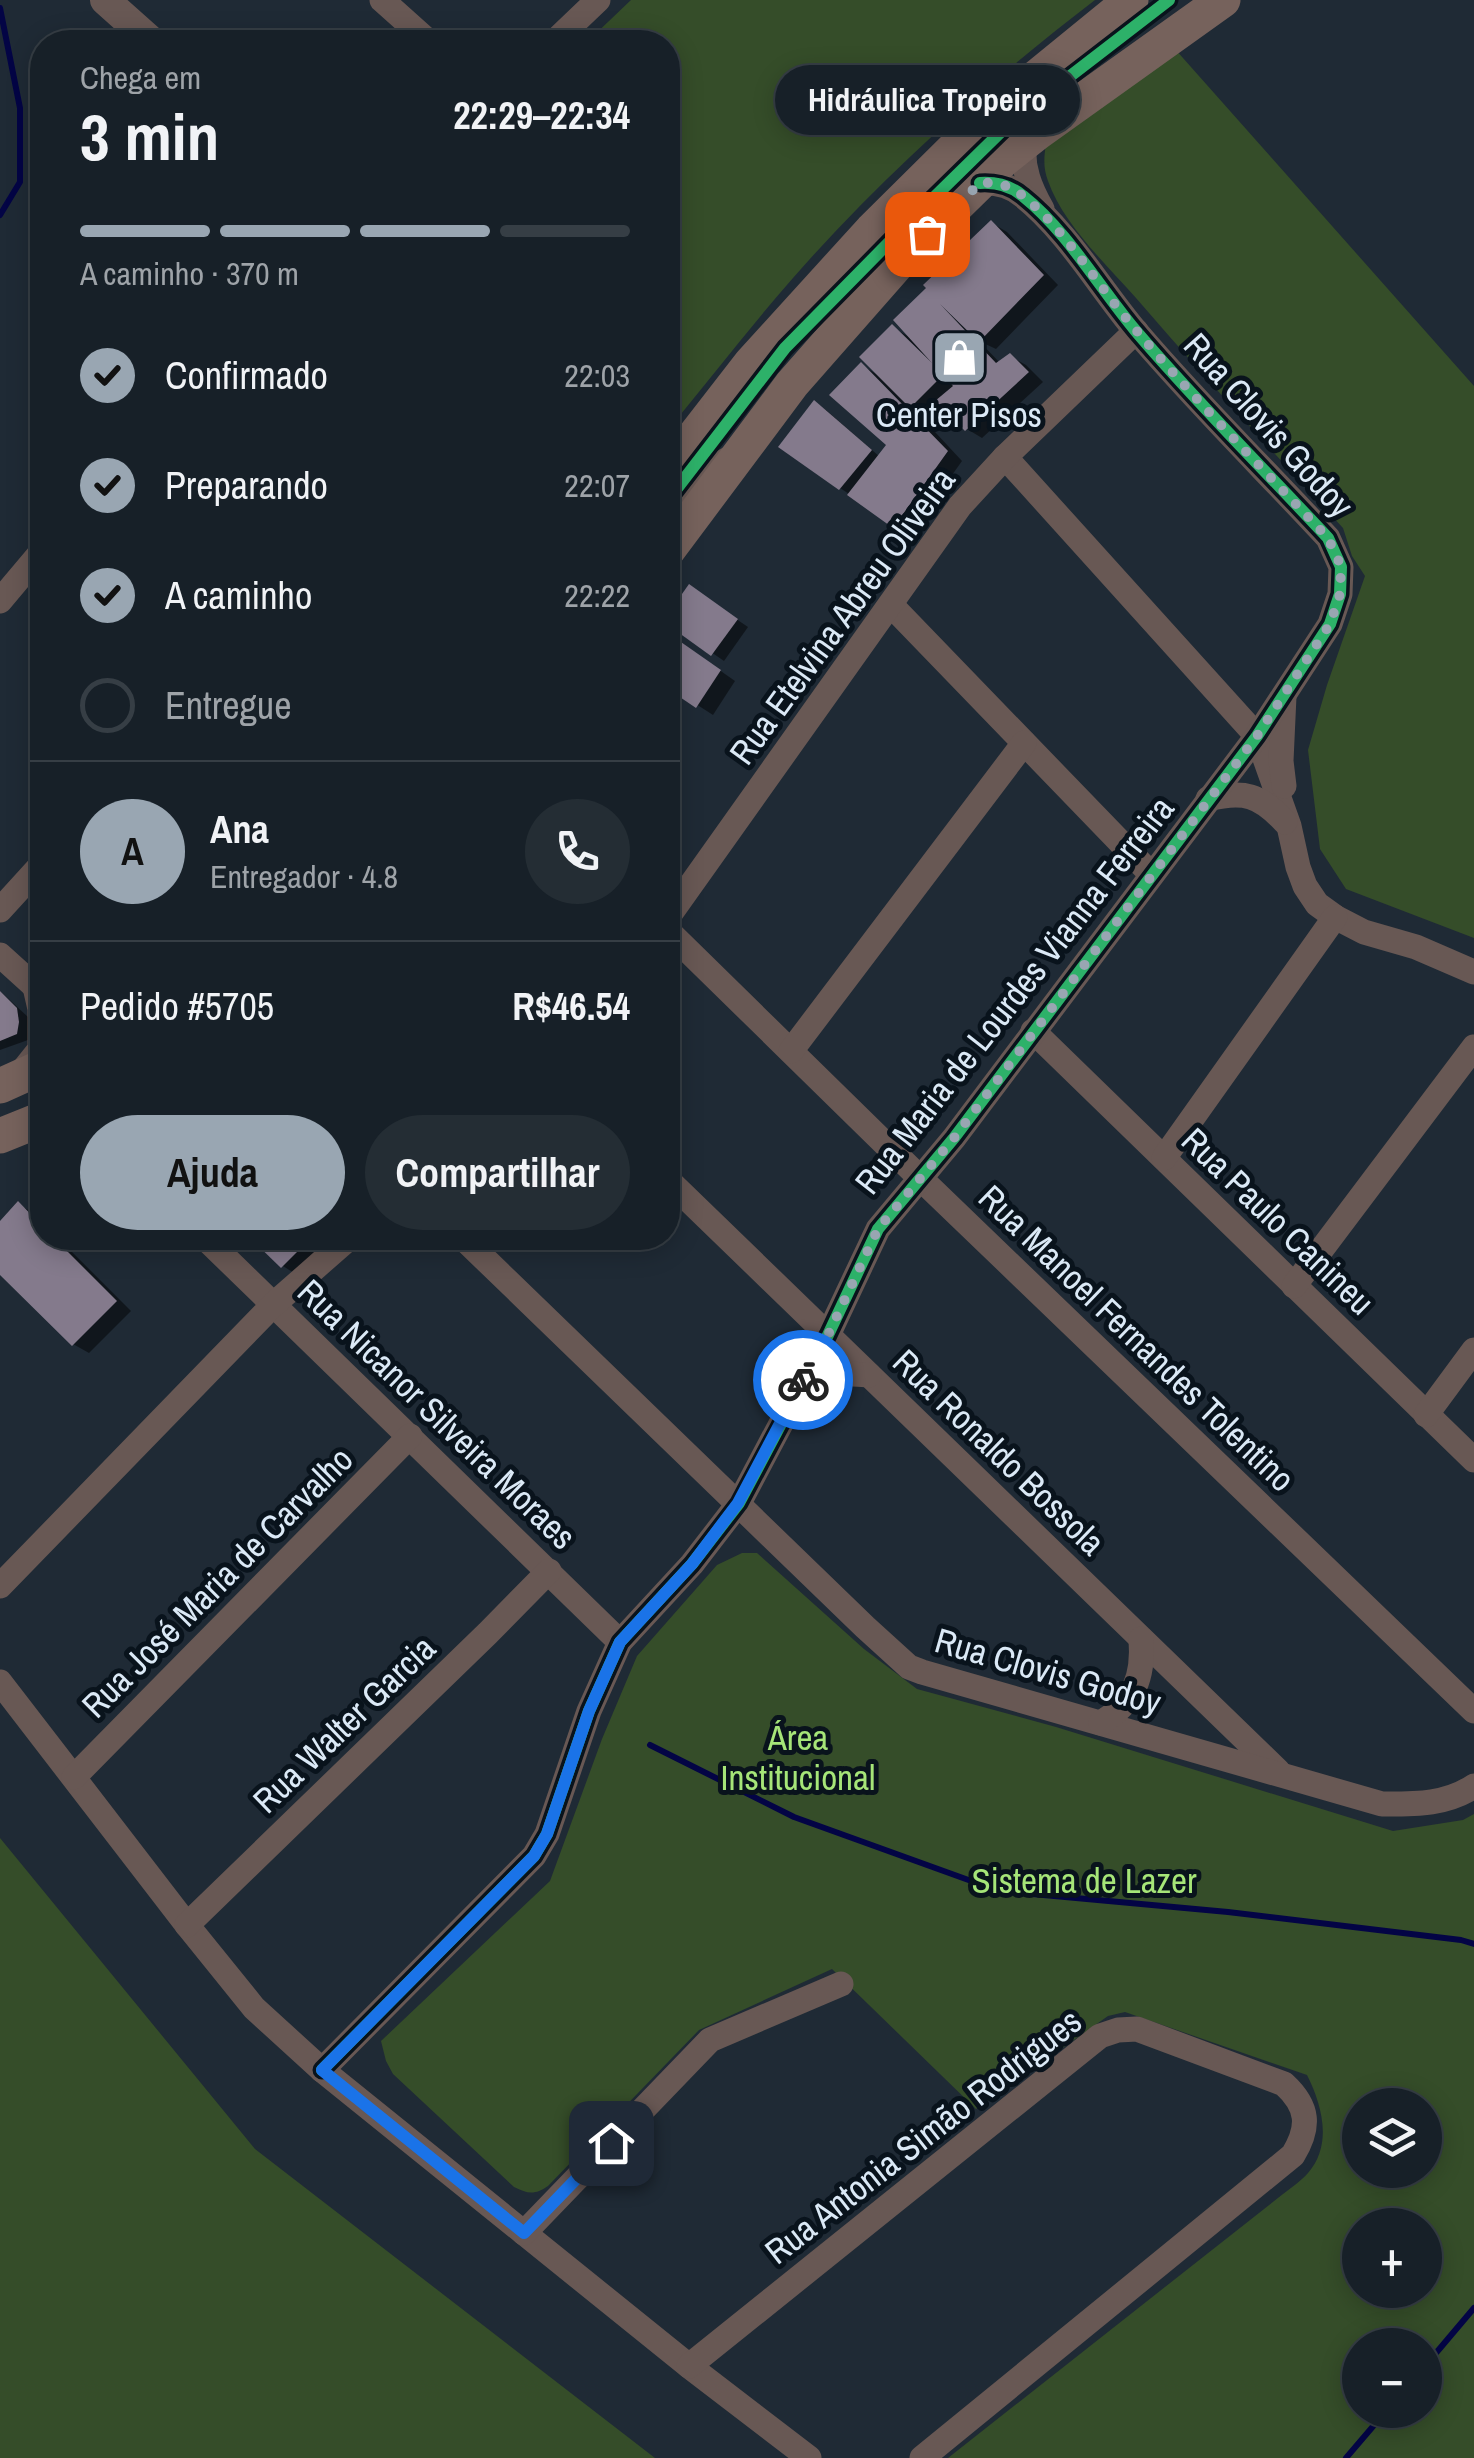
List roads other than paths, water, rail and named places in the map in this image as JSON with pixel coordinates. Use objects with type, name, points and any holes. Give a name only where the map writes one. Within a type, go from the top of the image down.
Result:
[{"type":"main road","points":[[680,455],[751,364],[872,230],[979,124],[1132,0]]},
{"type":"main road","points":[[680,534],[792,384],[888,274],[980,183],[1024,144],[1223,0]]},
{"type":"main road","points":[[0,1136],[30,1125]]},
{"type":"street","points":[[105,0],[139,30]]},
{"type":"street","points":[[382,0],[416,30]]},
{"type":"street","points":[[567,30],[598,0]]},
{"type":"street","name":"Rua Clovis Godoy","points":[[1024,144],[1026,176],[1050,222]]},
{"type":"street","name":"Rua Clovis Godoy","points":[[980,183],[1009,187],[1050,222],[1136,331],[1328,538],[1341,566],[1340,594],[1330,624],[1261,730]]},
{"type":"street","name":"Rua Etelvina Abreu Oliveira","points":[[680,900],[960,506],[1136,331]]},
{"type":"street","points":[[1006,457],[1261,730],[1275,739],[1282,762]]},
{"type":"street","points":[[680,489],[736,458]]},
{"type":"street","points":[[0,600],[30,565]]},
{"type":"street","points":[[891,605],[1151,874]]},
{"type":"street","points":[[1284,695],[1282,762],[1288,826]]},
{"type":"street","points":[[1261,730],[1305,886],[1317,904],[1364,932],[1416,947],[1474,972]]},
{"type":"street","name":"Rua Maria de Lourdes Vianna Ferreira","points":[[322,2070],[534,1856],[547,1834],[589,1711],[620,1642],[692,1564],[738,1503],[828,1335],[878,1229],[954,1138],[1261,730]]},
{"type":"street","points":[[791,1051],[1024,743]]},
{"type":"street","points":[[1208,800],[1233,795],[1253,797],[1264,802],[1288,826]]},
{"type":"street","points":[[1114,836],[1145,848],[1178,839]]},
{"type":"street","points":[[0,910],[30,877]]},
{"type":"street","points":[[1164,1158],[1335,917]]},
{"type":"street","name":"Rua Manoel Fernandes Tolentino","points":[[680,944],[1474,1710]]},
{"type":"street","points":[[0,955],[30,982]]},
{"type":"street","name":"Rua Paulo Canineu","points":[[1033,1031],[1474,1460]]},
{"type":"street","points":[[1294,1286],[1474,1048]]},
{"type":"street","name":"Rua Ronaldo Bossola","points":[[680,1192],[1282,1774]]},
{"type":"street","name":"Rua Nicanor Silveira Moraes","points":[[218,1250],[620,1642]]},
{"type":"street","points":[[0,1586],[274,1304],[335,1250]]},
{"type":"street","name":"Rua Clovis Godoy","points":[[475,1250],[909,1667],[1382,1804],[1426,1804],[1464,1793],[1474,1786]]},
{"type":"street","points":[[790,1299],[811,1303],[851,1288]]},
{"type":"street","points":[[1426,1415],[1474,1350]]},
{"type":"street","points":[[797,1392],[814,1377],[834,1372],[869,1375]]},
{"type":"street","name":"Rua José Maria de Carvalho","points":[[74,1776],[410,1436]]},
{"type":"street","name":"Rua Walter Garcia","points":[[187,1925],[549,1571]]},
{"type":"street","points":[[1101,1724],[1122,1708],[1139,1678],[1142,1639]]},
{"type":"street","points":[[0,1682],[254,2008],[322,2070],[809,2458]]},
{"type":"street","points":[[524,2233],[710,2040],[840,1984]]},
{"type":"street","name":"Rua Antonia Simão Rodrigues","points":[[689,2366],[1100,2036],[1136,2028],[1284,2084],[1297,2096],[1305,2125],[1303,2139],[1293,2155],[922,2458]]},
{"type":"waterway","points":[[0,8],[20,108],[20,182],[0,215]]},
{"type":"waterway","points":[[650,1745],[794,1817],[999,1891],[1228,1912],[1474,1944]]},
{"type":"waterway","points":[[1442,2346],[1474,2308]]},
{"type":"waterway","points":[[1346,2458],[1372,2428]]},
{"type":"place","name":"Hidráulica Tropeiro","points":[[927,234]]},
{"type":"place","name":"Center Pisos","points":[[959,358]]},
{"type":"park label","name":"Área Institucional","points":[[798,1757]]},
{"type":"park label","name":"Sistema de Lazer","points":[[1084,1880]]}]
